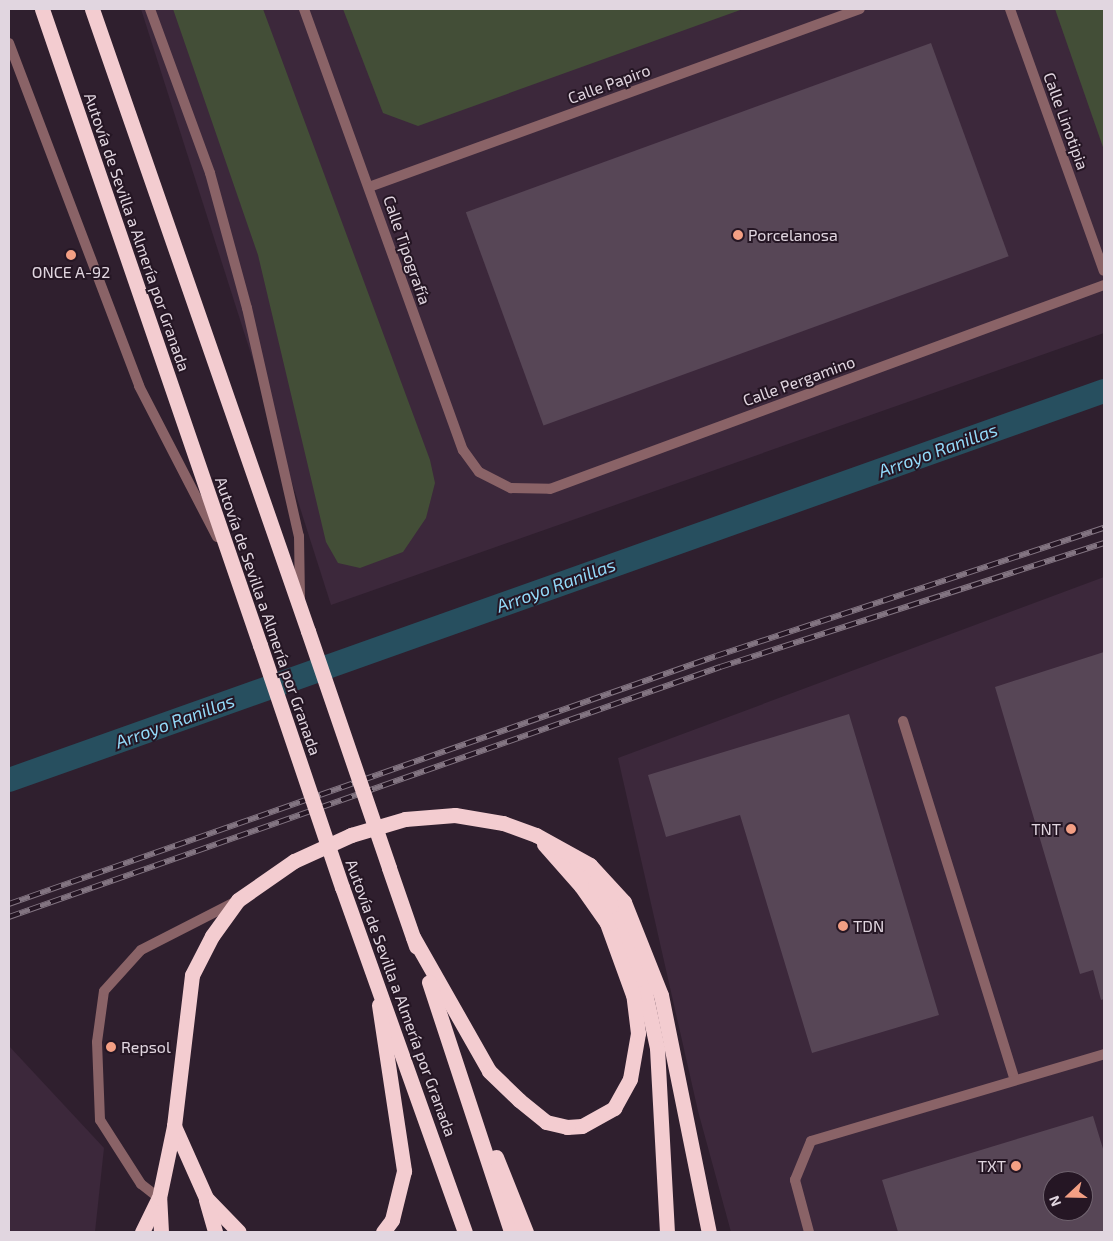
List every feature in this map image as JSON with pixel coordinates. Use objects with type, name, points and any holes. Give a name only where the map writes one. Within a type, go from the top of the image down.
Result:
[{"type":"highway","name":"Autovía de Sevilla a Almería por Granada","points":[[42,9],[342,887],[373,966],[466,1232]]},
{"type":"highway","name":"Autovía de Sevilla a Almería por Granada","points":[[92,9],[444,1024],[511,1232]]},
{"type":"highway","points":[[142,1232],[159,1198],[174,1126],[192,975],[212,936],[238,900],[294,861],[351,835],[405,818],[456,815],[503,824],[536,835],[590,864],[624,902],[661,995],[710,1232]]},
{"type":"highway","points":[[413,937],[489,1070],[518,1100],[546,1122],[567,1127],[582,1126],[614,1108],[630,1079],[638,1033],[633,995],[607,924],[581,886],[536,835]]},
{"type":"highway","points":[[536,835],[588,877],[618,918],[645,992],[657,1048],[667,1232]]},
{"type":"highway","points":[[373,966],[404,1171],[392,1220],[383,1232]]},
{"type":"highway","points":[[444,1024],[526,1232]]},
{"type":"highway","points":[[174,1126],[206,1198],[215,1232]]},
{"type":"highway","points":[[159,1198],[161,1232]]},
{"type":"highway","points":[[206,1198],[239,1232]]},
{"type":"street","points":[[97,9],[99,28]]},
{"type":"street","points":[[150,9],[210,173],[247,308],[298,536],[300,611]]},
{"type":"street","name":"Calle Tipografía","points":[[304,9],[370,187],[463,450],[479,472],[502,485]]},
{"type":"street","name":"Calle Papiro","points":[[370,187],[860,9]]},
{"type":"street","name":"Calle Linotipia","points":[[1010,9],[1104,271]]},
{"type":"street","points":[[9,43],[139,386],[234,570]]},
{"type":"street","name":"Calle Pergamino","points":[[502,485],[525,490],[550,489],[1104,285]]},
{"type":"street","points":[[903,720],[1015,1080]]},
{"type":"street","points":[[159,1198],[141,1184],[100,1120],[97,1042],[104,991],[141,950],[238,900]]},
{"type":"street","points":[[809,1232],[794,1180],[811,1141],[1104,1054]]},
{"type":"shaded area","points":[[141,9],[1104,9],[1104,333],[331,605]]},
{"type":"shaded area","points":[[1104,577],[1104,1232],[731,1232],[698,1111],[618,758]]},
{"type":"shaded area","points":[[9,1046],[104,1148],[95,1232],[9,1232]]},
{"type":"green space","points":[[173,9],[263,9],[430,460],[435,483],[426,518],[403,552],[360,568],[338,563],[326,542],[258,255]]},
{"type":"green space","points":[[343,9],[743,9],[418,126],[383,113]]},
{"type":"green space","points":[[1055,9],[1104,9],[1104,150]]},
{"type":"building","name":"Porcelanosa","points":[[931,43],[1009,256],[543,426],[466,212]]},
{"type":"building","name":"TNT","points":[[1104,652],[1104,999],[1101,1000],[1093,970],[1080,974],[995,687]]},
{"type":"building","name":"TDN","points":[[849,714],[939,1015],[812,1053],[740,815],[666,837],[648,775]]},
{"type":"building","name":"TXT","points":[[1093,1116],[1104,1152],[1104,1232],[898,1232],[882,1180]]},
{"type":"waterway","name":"Arroyo Ranillas","points":[[9,780],[1104,391]]},
{"type":"railway","points":[[9,904],[716,656],[1104,528]]},
{"type":"railway","points":[[9,917],[720,667],[1104,543]]},
{"type":"place","name":"Porcelanosa","points":[[738,235]]},
{"type":"place","name":"ONCE A-92","points":[[71,255]]},
{"type":"place","name":"TNT","points":[[1071,829]]},
{"type":"place","name":"TDN","points":[[843,926]]},
{"type":"place","name":"Repsol","points":[[111,1047]]},
{"type":"place","name":"TXT","points":[[1016,1166]]}]
